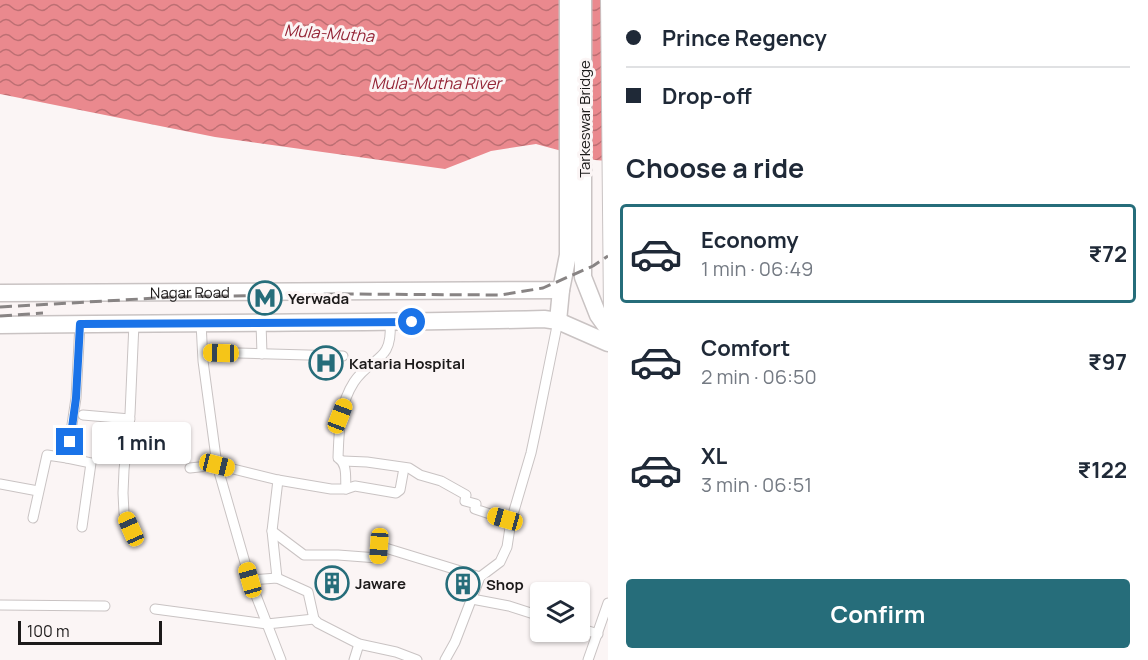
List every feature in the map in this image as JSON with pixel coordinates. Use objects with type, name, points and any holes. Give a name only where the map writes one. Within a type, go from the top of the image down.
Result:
[{"type":"highway","name":"Tarkeswar Bridge","points":[[568,0],[576,237]]},
{"type":"highway","name":"Tarkeswar Bridge","points":[[576,237],[583,0]]},
{"type":"highway","points":[[576,237],[576,255],[583,277],[598,315],[608,329]]},
{"type":"highway","points":[[558,321],[561,290],[576,255]]},
{"type":"highway","name":"Nagar Road","points":[[0,293],[561,290]]},
{"type":"highway","points":[[0,325],[558,321],[608,343]]},
{"type":"street","points":[[605,0],[608,313]]},
{"type":"street","points":[[445,660],[455,642],[480,577],[500,562],[507,547],[511,521],[531,453],[558,321]]},
{"type":"street","points":[[131,529],[124,513],[123,470],[130,419],[134,323]]},
{"type":"street","points":[[201,323],[217,465],[250,580],[280,660]]},
{"type":"street","points":[[261,323],[262,354]]},
{"type":"street","points":[[390,323],[391,338],[388,349],[354,382],[340,416],[338,458],[343,461],[410,468],[420,475],[441,481],[466,495],[465,501],[476,504],[475,509],[511,521]]},
{"type":"street","points":[[67,459],[76,398],[80,324]]},
{"type":"street","points":[[203,352],[343,356]]},
{"type":"street","points":[[83,416],[130,419]]},
{"type":"street","points":[[33,518],[47,455],[91,463],[82,526]]},
{"type":"street","points":[[343,461],[346,489]]},
{"type":"street","points":[[190,468],[217,465],[278,480],[331,489],[346,489],[355,486],[396,493],[400,490],[404,468]]},
{"type":"street","points":[[277,578],[272,531],[278,480]]},
{"type":"street","points":[[0,484],[38,491]]},
{"type":"street","points":[[272,531],[304,555],[378,558],[379,546],[480,577]]},
{"type":"street","points":[[250,580],[277,578],[308,592],[314,619]]},
{"type":"street","points":[[471,599],[509,606],[530,613]]},
{"type":"street","points":[[588,660],[608,603]]},
{"type":"street","points":[[0,604],[105,606]]},
{"type":"street","points":[[155,609],[267,624],[314,619],[359,644],[396,652],[417,660]]},
{"type":"street","points":[[590,631],[598,634]]},
{"type":"street","points":[[354,660],[359,644]]},
{"type":"water","name":"Mula-Mutha River","points":[[0,0],[608,0],[608,161],[595,160],[536,144],[491,151],[445,169],[215,137],[0,94]]},
{"type":"railway","points":[[0,307],[175,297],[340,294],[501,295],[543,288],[593,266],[608,256]]},
{"type":"railway","points":[[0,316],[43,313]]},
{"type":"place","name":"Yerwada","points":[[265,298]]},
{"type":"place","name":"Kataria Hospital","points":[[326,363]]},
{"type":"place","name":"Jaware","points":[[332,583]]},
{"type":"place","name":"Shop","points":[[463,584]]},
{"type":"route","points":[[70,442],[76,398],[80,324],[412,322]]},
{"type":"water label","name":"Mula-Mutha","points":[[329,33]]}]
